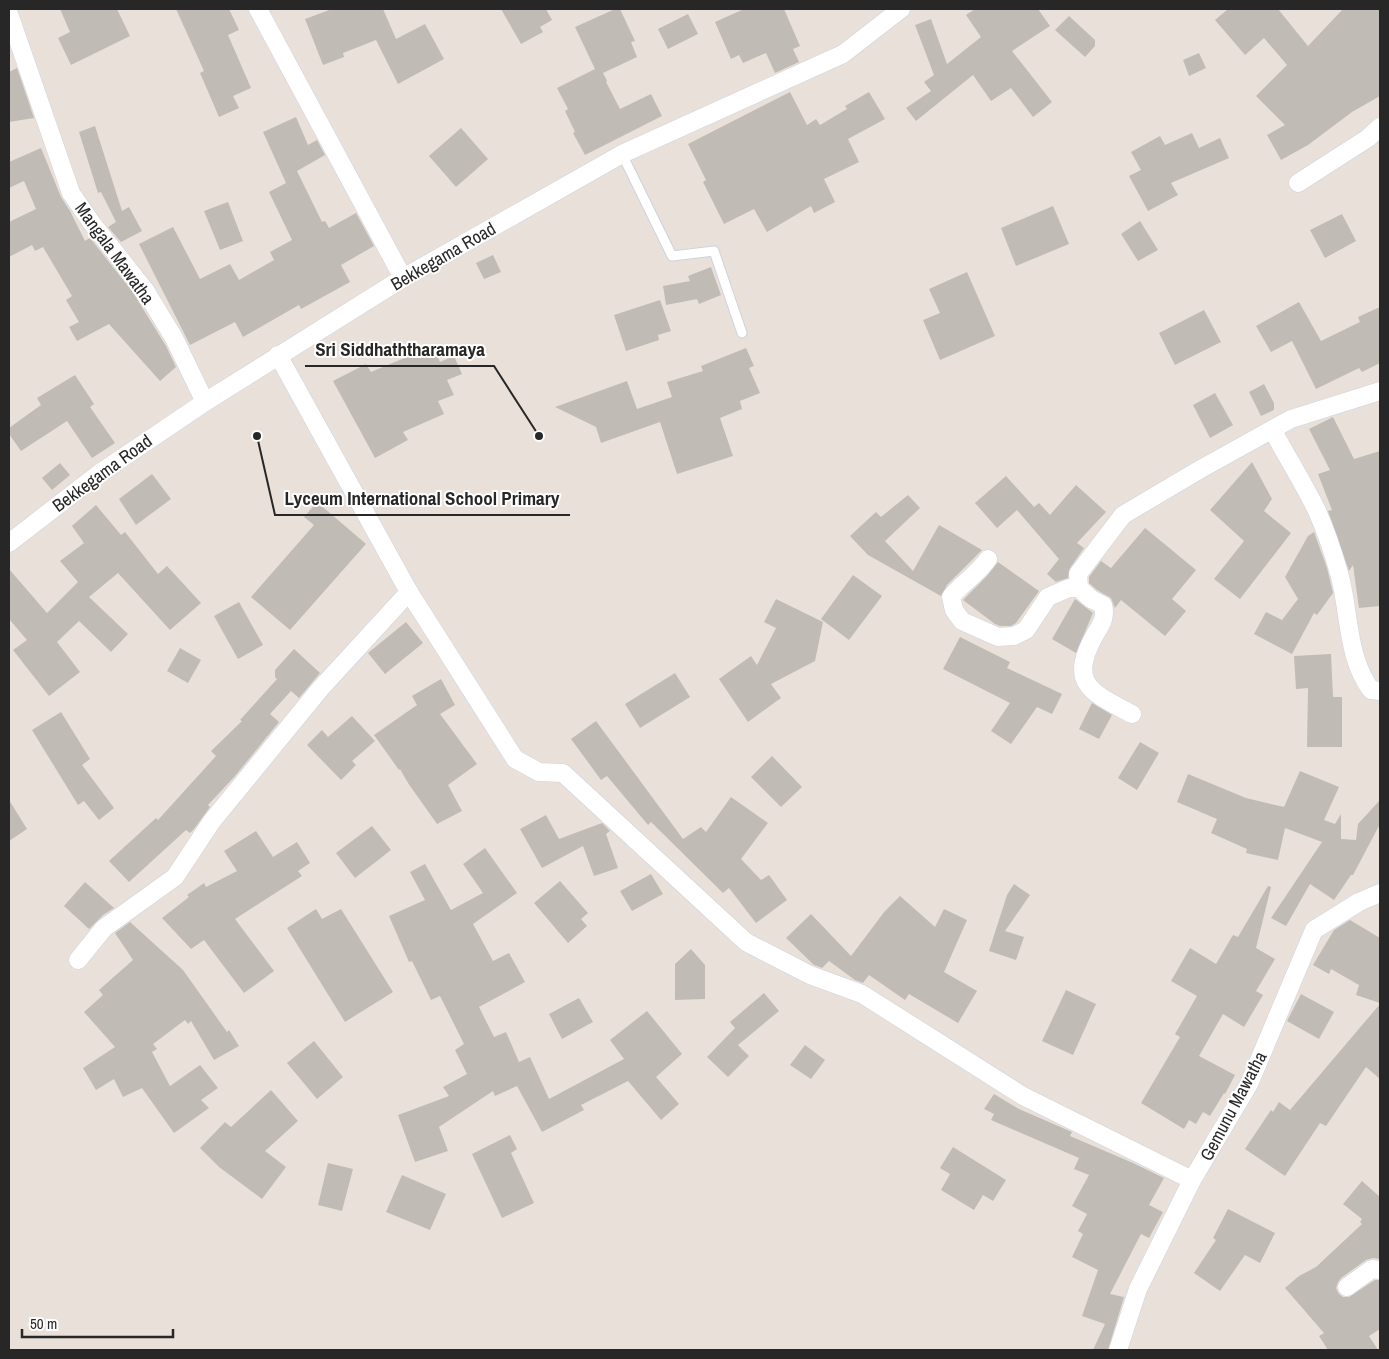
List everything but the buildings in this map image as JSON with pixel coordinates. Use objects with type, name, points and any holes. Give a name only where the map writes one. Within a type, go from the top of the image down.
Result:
[{"type":"street","points":[[258,9],[403,278]]},
{"type":"street","name":"Bekkegama Road","points":[[9,543],[97,474],[278,355],[403,278],[622,154],[843,54],[901,9]]},
{"type":"street","name":"Mangala Mawatha","points":[[9,14],[71,192],[91,222],[145,290],[174,338],[205,402]]},
{"type":"street","points":[[1298,183],[1368,138],[1380,127]]},
{"type":"street","points":[[278,355],[409,592],[515,760],[539,772],[563,773],[746,942],[810,975],[862,994],[1023,1096],[1192,1180]]},
{"type":"street","points":[[1079,588],[1078,574],[1123,515],[1198,470],[1291,420],[1380,391]]},
{"type":"street","points":[[1273,431],[1317,511],[1326,533],[1339,574],[1357,663],[1371,690],[1380,691]]},
{"type":"street","points":[[988,559],[951,597],[954,610],[962,621],[998,637],[1014,636],[1026,630],[1048,597],[1069,588],[1079,588],[1091,599],[1103,605],[1105,614],[1088,648],[1083,663],[1083,678],[1092,690],[1132,714]]},
{"type":"street","points":[[78,960],[104,928],[175,877],[218,813],[338,668],[409,592]]},
{"type":"street","name":"Gemunu Mawatha","points":[[1118,1350],[1138,1289],[1192,1180],[1249,1084],[1314,930],[1359,902],[1380,893]]},
{"type":"street","points":[[1347,1287],[1372,1269],[1380,1270]]},
{"type":"lane","points":[[622,154],[672,256],[714,251],[742,333]]},
{"type":"place","name":"Lyceum International School Primary","points":[[257,436]]},
{"type":"place","name":"Sri Siddhaththaramaya","points":[[539,436]]}]
